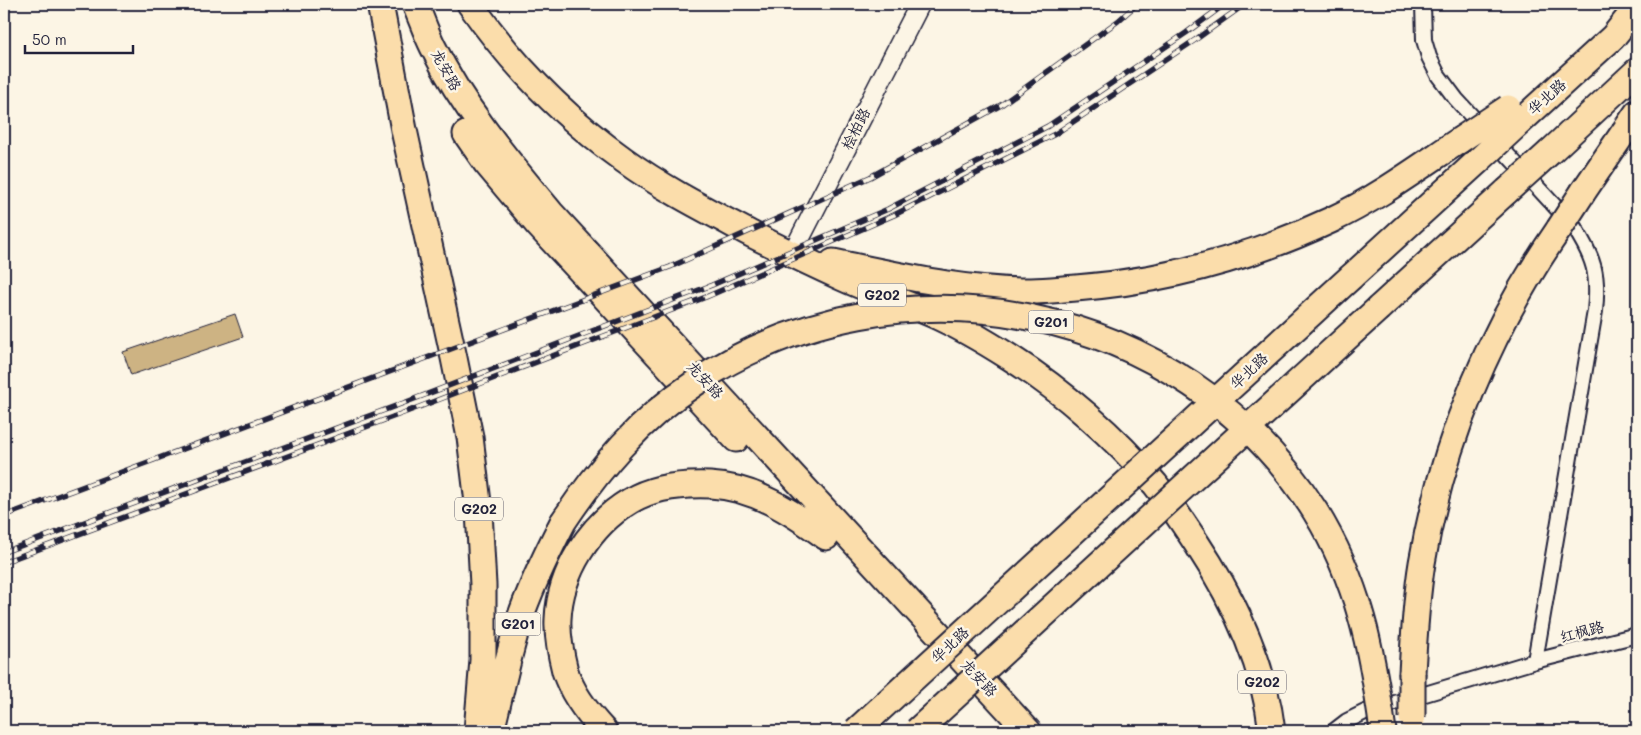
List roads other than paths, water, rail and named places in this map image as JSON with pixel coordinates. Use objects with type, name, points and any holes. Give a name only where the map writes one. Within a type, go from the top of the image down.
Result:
[{"type":"highway","name":"G202","points":[[380,4],[408,148],[470,438],[479,511],[484,585],[483,660],[476,731]]},
{"type":"highway","name":"龙安路","points":[[398,4],[418,52],[448,108],[486,163],[538,225],[1005,731]]},
{"type":"highway","name":"龙安路","points":[[415,4],[432,46],[462,99],[500,152],[550,213],[1028,731]]},
{"type":"highway","name":"G202","points":[[470,4],[498,42],[534,83],[581,127],[626,161],[676,194],[792,254],[841,278],[934,315],[976,337],[1013,359],[1094,422],[1133,459],[1156,486],[1206,558],[1226,593],[1246,635],[1260,673],[1272,731]]},
{"type":"highway","name":"华北路","points":[[856,731],[1478,160],[1514,115],[1613,37],[1637,7]]},
{"type":"highway","points":[[917,731],[1637,72]]},
{"type":"highway","points":[[1412,725],[1412,673],[1422,564],[1435,500],[1452,440],[1478,373],[1505,316],[1537,261],[1637,113]]},
{"type":"highway","points":[[792,254],[928,281],[985,288],[1032,291],[1125,283],[1180,273],[1230,259],[1285,240],[1332,219],[1375,196],[1460,140],[1514,115]]},
{"type":"highway","name":"G201","points":[[491,731],[518,625],[545,556],[563,522],[586,487],[638,428],[662,406],[695,382],[730,361],[764,344],[804,330],[846,318],[884,312],[920,309],[958,309],[998,311],[1036,318],[1104,338],[1140,353],[1177,374],[1210,396],[1238,419],[1270,451],[1292,478],[1315,511],[1334,545],[1350,580],[1362,616],[1383,731]]},
{"type":"highway","points":[[604,731],[591,717],[576,694],[566,673],[560,649],[558,619],[563,589],[572,567],[586,542],[606,518],[631,500],[654,491],[683,485],[712,485],[744,491],[773,502],[826,537]]},
{"type":"street","name":"桧柏路","points":[[792,254],[920,4]]},
{"type":"street","points":[[1423,4],[1424,40],[1429,57],[1438,75],[1456,99],[1574,227],[1586,246],[1595,267],[1597,290],[1595,311],[1536,661]]},
{"type":"street","name":"红枫路","points":[[1334,731],[1347,721],[1365,712],[1536,661],[1637,634]]},
{"type":"railway","points":[[4,516],[670,267],[870,177],[1001,105],[1118,21],[1137,4]]},
{"type":"railway","points":[[4,552],[409,401],[712,285],[888,209],[1048,126],[1186,33],[1225,4]]},
{"type":"railway","points":[[4,562],[414,409],[706,297],[894,215],[1055,134],[1245,4]]}]
